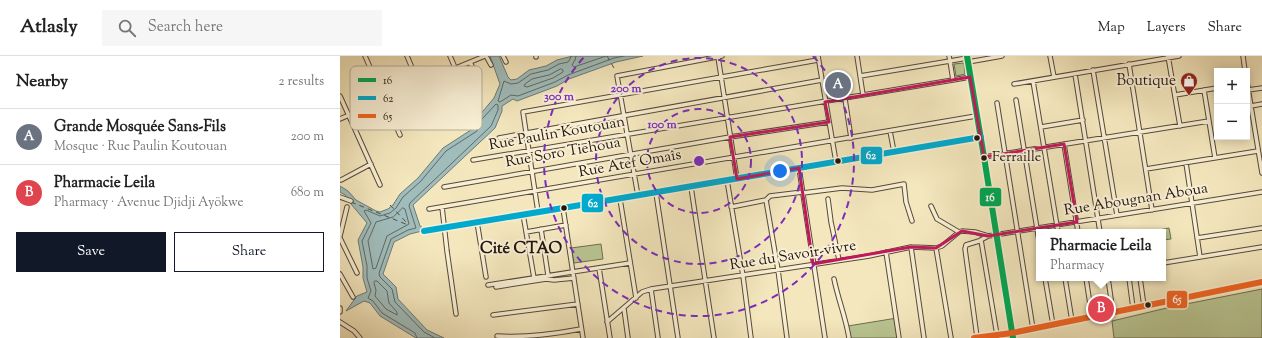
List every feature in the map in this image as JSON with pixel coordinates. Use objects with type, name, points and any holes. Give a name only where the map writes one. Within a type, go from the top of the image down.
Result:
[{"type":"street","points":[[365,56],[369,66]]},
{"type":"street","points":[[407,56],[411,66]]},
{"type":"street","points":[[450,56],[455,66]]},
{"type":"street","points":[[461,66],[486,56],[491,65]]},
{"type":"street","points":[[503,56],[506,62]]},
{"type":"street","points":[[638,196],[617,76],[720,56],[720,77],[738,179]]},
{"type":"street","points":[[857,56],[863,95]]},
{"type":"street","points":[[949,56],[953,80]]},
{"type":"street","points":[[860,76],[950,61],[1002,56]]},
{"type":"street","points":[[1050,56],[1054,77]]},
{"type":"street","points":[[1014,84],[1179,56]]},
{"type":"street","points":[[1243,56],[1245,68]]},
{"type":"street","points":[[1169,57],[1180,126]]},
{"type":"street","points":[[538,212],[523,112],[620,96],[818,58],[836,162]]},
{"type":"street","points":[[967,59],[1013,338]]},
{"type":"street","points":[[470,62],[472,66]]},
{"type":"street","points":[[1129,64],[1152,210]]},
{"type":"street","points":[[1093,70],[1117,215]]},
{"type":"street","points":[[1075,74],[1100,229]]},
{"type":"street","name":"Rue Paulin Koutouan","points":[[473,160],[727,119],[970,77]]},
{"type":"street","points":[[499,138],[822,80]]},
{"type":"street","points":[[1033,81],[1057,229]]},
{"type":"street","points":[[1175,95],[1214,88]]},
{"type":"street","points":[[1250,90],[1262,88]]},
{"type":"street","points":[[1204,90],[1215,158]]},
{"type":"street","points":[[340,96],[350,120]]},
{"type":"street","points":[[845,98],[851,138]]},
{"type":"street","points":[[1016,100],[1037,229]]},
{"type":"street","points":[[1250,101],[1262,172]]},
{"type":"street","points":[[997,103],[1033,329]]},
{"type":"street","points":[[1251,106],[1262,104]]},
{"type":"street","points":[[340,119],[348,116]]},
{"type":"street","name":"Rue Atef Omaîs","points":[[429,209],[976,116]]},
{"type":"street","points":[[1041,127],[1083,120]]},
{"type":"street","points":[[984,157],[1209,121]]},
{"type":"street","name":"Rue Soro Tiehoua","points":[[444,187],[730,137],[829,122]]},
{"type":"street","points":[[354,130],[380,185]]},
{"type":"street","points":[[398,130],[400,135]]},
{"type":"street","points":[[890,131],[894,152]]},
{"type":"street","points":[[424,231],[981,137]]},
{"type":"street","points":[[1064,144],[1078,229]]},
{"type":"street","points":[[1146,169],[1258,151]]},
{"type":"street","points":[[1186,163],[1200,257]]},
{"type":"street","points":[[341,180],[370,164]]},
{"type":"street","points":[[799,168],[824,338]]},
{"type":"street","points":[[727,180],[743,276],[751,338]]},
{"type":"street","points":[[732,207],[766,200],[770,196],[845,188],[872,190],[904,184],[906,202],[912,221]]},
{"type":"street","points":[[691,186],[714,338]]},
{"type":"street","points":[[656,192],[678,338]]},
{"type":"street","name":"Rue Abougnan Aboua","points":[[1037,229],[1262,192]]},
{"type":"street","points":[[340,197],[351,201]]},
{"type":"street","points":[[620,199],[636,298]]},
{"type":"street","points":[[828,199],[839,260]]},
{"type":"street","points":[[766,200],[778,270],[787,338]]},
{"type":"street","points":[[931,206],[937,219],[959,232],[975,232],[988,236]]},
{"type":"street","points":[[347,207],[341,237],[357,273]]},
{"type":"street","points":[[442,207],[456,314]]},
{"type":"street","points":[[563,208],[583,338]]},
{"type":"street","points":[[523,214],[534,278]]},
{"type":"street","points":[[477,222],[486,277]]},
{"type":"street","points":[[526,232],[566,225]]},
{"type":"street","points":[[1197,238],[1262,228]]},
{"type":"street","points":[[541,229],[548,275]]},
{"type":"street","name":"Rue Abougnan Aboua","points":[[975,338],[965,247],[968,244],[988,236],[1036,229]]},
{"type":"street","points":[[951,338],[936,248],[942,246],[959,232]]},
{"type":"street","points":[[981,240],[997,335]]},
{"type":"street","points":[[911,247],[924,338]]},
{"type":"street","name":"Rue du Savoir-vivre","points":[[607,322],[642,292],[651,289],[869,256],[911,247],[936,248]]},
{"type":"street","points":[[1166,263],[1262,247]]},
{"type":"street","points":[[886,252],[899,338]]},
{"type":"street","points":[[488,285],[630,263]]},
{"type":"street","points":[[599,268],[610,338]]},
{"type":"street","points":[[340,274],[353,297]]},
{"type":"street","points":[[496,287],[546,280],[574,278]]},
{"type":"street","points":[[834,279],[842,314],[846,321],[849,338]]},
{"type":"street","points":[[1046,281],[1053,325]]},
{"type":"street","points":[[1065,281],[1072,321]]},
{"type":"street","points":[[1086,281],[1092,317]]},
{"type":"street","points":[[1108,281],[1113,313]]},
{"type":"street","points":[[1129,281],[1133,308]]},
{"type":"street","points":[[1140,281],[1144,306]]},
{"type":"street","points":[[975,338],[1033,329],[1262,282]]},
{"type":"street","points":[[651,289],[658,338]]},
{"type":"street","points":[[493,315],[578,304]]},
{"type":"street","points":[[624,309],[628,338]]},
{"type":"street","points":[[340,322],[354,331],[360,338]]},
{"type":"street","points":[[497,336],[509,337],[581,329]]},
{"type":"street","points":[[563,332],[564,338]]},
{"type":"highlighted area","points":[[970,77],[984,157],[1064,144],[1077,222],[988,236],[962,231],[936,248],[911,247],[813,264],[799,168],[737,179],[730,137],[829,122],[825,102]]},
{"type":"green space","points":[[964,63],[965,74],[956,76],[954,64]]},
{"type":"green space","points":[[1169,228],[1171,239],[1166,240],[1166,229],[1164,229]]},
{"type":"green space","points":[[601,244],[603,259],[574,263],[571,248]]},
{"type":"green space","points":[[1262,289],[1262,338],[1114,338],[1112,321],[1171,307]]},
{"type":"green space","points":[[897,318],[900,338],[850,338],[848,326]]},
{"type":"water","points":[[490,56],[499,56],[508,77],[511,80],[517,79],[529,70],[546,66],[557,60],[573,56],[643,56],[616,62],[569,79],[557,86],[517,101],[513,99],[502,106],[502,111],[495,128],[413,205],[420,226],[425,229],[394,242],[383,274],[396,287],[398,299],[427,330],[444,338],[416,338],[380,316],[370,303],[364,301],[346,311],[357,296],[367,292],[363,278],[363,267],[358,240],[367,223],[345,195],[340,192],[340,186],[348,191],[356,200],[376,211],[380,212],[388,209],[393,205],[400,194],[418,178],[443,148],[471,130],[482,130],[482,112],[494,98],[500,84]]},
{"type":"ferry route","points":[[607,56],[614,68]]},
{"type":"ferry route","points":[[351,202],[408,225]]},
{"type":"ferry route","points":[[390,205],[408,224]]},
{"type":"transit line","name":"16","points":[[967,56],[1013,338]]},
{"type":"transit line","name":"62","points":[[424,231],[981,137]]},
{"type":"transit line","name":"65","points":[[974,338],[1012,333],[1262,282]]},
{"type":"place","name":"Grande Mosquée Sans-Fils","points":[[838,85]]},
{"type":"place","name":"Boutique","points":[[1189,96]]},
{"type":"place","name":"Ferraille","points":[[984,158]]},
{"type":"place","name":"Pharmacie Leila","points":[[1101,309]]},
{"type":"district","name":"Cité CTAO","points":[[521,249]]}]
